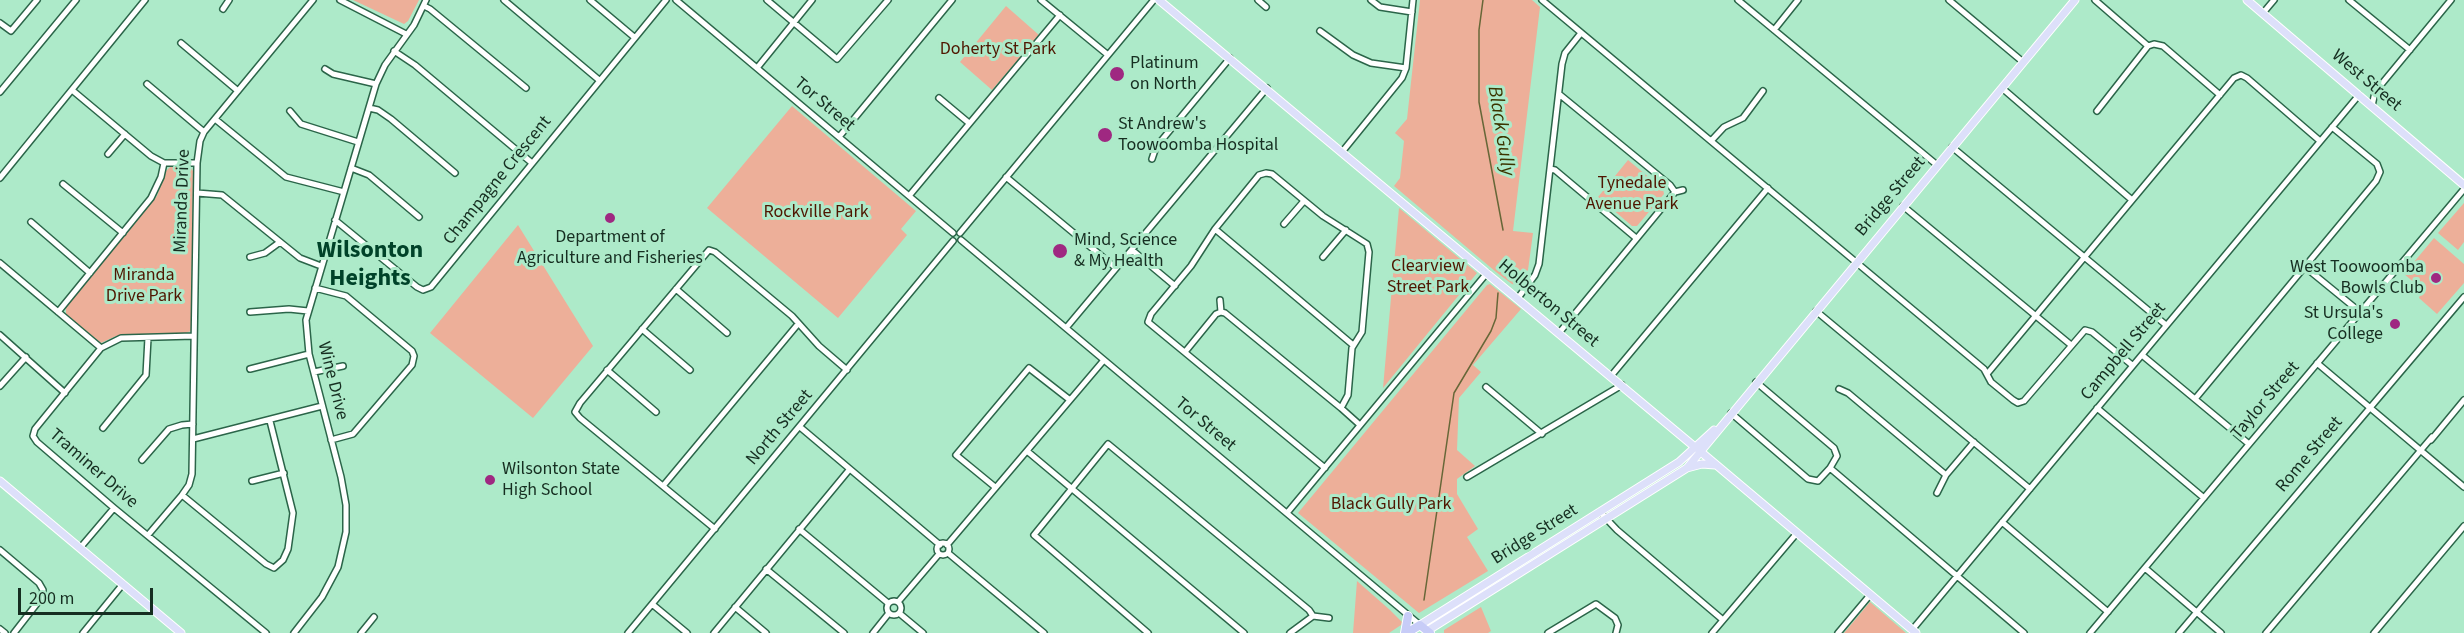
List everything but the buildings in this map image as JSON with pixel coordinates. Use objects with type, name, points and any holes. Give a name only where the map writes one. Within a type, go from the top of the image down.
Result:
[{"type":"highway","points":[[1406,633],[1408,616]]},
{"type":"highway","name":"Tor Street","points":[[1420,625],[1427,632]]},
{"type":"highway","name":"Bridge Street","points":[[1406,633],[1420,625]]},
{"type":"main road","points":[[1152,0],[1159,0]]},
{"type":"main road","name":"Holberton Street","points":[[1159,0],[1679,432],[1914,632]]},
{"type":"main road","name":"Bridge Street","points":[[1427,632],[1687,468],[1699,450],[2075,0]]},
{"type":"main road","name":"West Street","points":[[2247,0],[2360,95],[2464,187]]},
{"type":"main road","points":[[1679,432],[1688,448],[1679,462]]},
{"type":"main road","name":"Bridge Street","points":[[1420,625],[1699,450]]},
{"type":"main road","points":[[1687,468],[1702,464],[1717,465]]},
{"type":"main road","points":[[0,482],[181,633]]},
{"type":"main road","points":[[1439,633],[1443,622]]},
{"type":"street","points":[[0,23],[11,31],[37,0]]},
{"type":"street","points":[[0,92],[76,0]]},
{"type":"street","points":[[0,178],[145,0]]},
{"type":"street","points":[[223,9],[229,0]]},
{"type":"street","name":"Miranda Drive","points":[[148,535],[183,495],[192,474],[197,154],[204,132],[313,0]]},
{"type":"street","points":[[340,0],[406,34]]},
{"type":"street","points":[[504,0],[599,80]]},
{"type":"street","points":[[590,0],[634,37]]},
{"type":"street","name":"Champagne Crescent","points":[[335,220],[417,287],[423,290],[431,287],[666,0]]},
{"type":"street","name":"Tor Street","points":[[676,0],[1420,625]]},
{"type":"street","points":[[767,0],[837,59],[888,0]]},
{"type":"street","points":[[757,68],[812,0]]},
{"type":"street","points":[[940,0],[947,6]]},
{"type":"street","points":[[838,137],[952,0]]},
{"type":"street","points":[[1041,0],[1108,55]]},
{"type":"street","points":[[958,235],[1152,0]]},
{"type":"street","points":[[1258,0],[1266,7]]},
{"type":"street","points":[[1371,0],[1380,7],[1412,12]]},
{"type":"street","points":[[1342,152],[1402,78],[1406,69],[1413,0]]},
{"type":"street","points":[[1542,0],[1857,261],[1984,369],[1991,382],[2018,403],[2024,400],[2085,330],[2092,332],[2132,365]]},
{"type":"street","points":[[1738,0],[1937,165]]},
{"type":"street","points":[[1774,30],[1798,0]]},
{"type":"street","points":[[2095,0],[2151,45],[2163,46],[2220,95]]},
{"type":"street","points":[[2263,13],[2274,0]]},
{"type":"street","points":[[2349,0],[2410,50]]},
{"type":"street","points":[[2372,106],[2372,98],[2377,89],[2451,0]]},
{"type":"street","points":[[1953,1],[2023,63]]},
{"type":"street","points":[[425,3],[526,88]]},
{"type":"street","name":"Wine Drive","points":[[294,633],[322,597],[333,578],[338,567],[346,532],[346,505],[305,332],[308,311],[376,84],[425,3]]},
{"type":"street","points":[[909,196],[1060,15]]},
{"type":"street","points":[[1320,31],[1353,55],[1371,63],[1406,69]]},
{"type":"street","points":[[1518,298],[1535,275],[1539,264],[1564,52],[1581,33]]},
{"type":"street","points":[[181,43],[238,91]]},
{"type":"street","points":[[2097,111],[2151,45]]},
{"type":"street","points":[[394,51],[415,65],[532,164]]},
{"type":"street","points":[[1152,159],[1156,147],[1230,58]]},
{"type":"street","points":[[325,69],[333,74],[376,84]]},
{"type":"street","points":[[1987,374],[2234,78],[2241,75],[2247,78],[2320,141]]},
{"type":"street","points":[[147,84],[204,132]]},
{"type":"street","points":[[2002,87],[2132,200]]},
{"type":"street","points":[[1066,328],[1266,88]]},
{"type":"street","points":[[72,90],[151,156],[164,163],[197,163]]},
{"type":"street","points":[[1711,141],[1724,127],[1743,118],[1763,91]]},
{"type":"street","points":[[1559,94],[1662,177],[1675,192]]},
{"type":"street","name":"Campbell Street","points":[[1914,632],[1957,576],[2132,365],[2360,95]]},
{"type":"street","points":[[939,98],[969,123]]},
{"type":"street","points":[[369,108],[378,110],[391,119],[455,173]]},
{"type":"street","points":[[290,111],[301,124],[358,142]]},
{"type":"street","points":[[215,119],[286,177],[344,192]]},
{"type":"street","points":[[2195,399],[2376,181],[2380,172],[2377,164],[2332,127]]},
{"type":"street","points":[[108,154],[125,134]]},
{"type":"street","points":[[1952,147],[2166,326]]},
{"type":"street","points":[[58,312],[151,198],[161,177],[164,163]]},
{"type":"street","points":[[351,168],[369,175],[419,217]]},
{"type":"street","points":[[1550,169],[1555,170],[1636,238]]},
{"type":"street","points":[[1325,468],[1148,322],[1151,314],[1191,266],[1215,229],[1259,175],[1266,172],[1272,174],[1304,201],[1366,244],[1369,252],[1362,332],[1353,345],[1348,395],[1341,408]]},
{"type":"street","points":[[1006,177],[1116,268]]},
{"type":"street","points":[[63,184],[123,233]]},
{"type":"street","name":"Taylor Street","points":[[2090,633],[2464,187]]},
{"type":"street","points":[[1611,376],[1768,188]]},
{"type":"street","points":[[1560,333],[1675,192],[1683,189]]},
{"type":"street","points":[[197,193],[222,195],[300,258],[321,266]]},
{"type":"street","points":[[1284,224],[1304,201]]},
{"type":"street","points":[[1904,206],[2071,345]]},
{"type":"street","points":[[31,222],[90,273]]},
{"type":"street","points":[[1215,229],[1353,345]]},
{"type":"street","points":[[1323,257],[1346,230]]},
{"type":"street","name":"North Street","points":[[628,633],[953,241],[958,242],[958,235]]},
{"type":"street","points":[[250,257],[265,253],[280,242]]},
{"type":"street","points":[[715,529],[575,412],[642,329],[709,250],[715,252],[792,316],[847,370]]},
{"type":"street","points":[[1132,250],[1175,286]]},
{"type":"street","points":[[0,263],[101,348],[121,338],[194,336]]},
{"type":"street","points":[[2306,267],[2360,312]]},
{"type":"street","points":[[1287,513],[1488,273]]},
{"type":"street","points":[[315,288],[346,296],[412,351],[414,356],[412,365],[353,434],[332,440]]},
{"type":"street","points":[[676,289],[727,333]]},
{"type":"street","name":"Rome Street","points":[[2179,633],[2464,297]]},
{"type":"street","points":[[1220,300],[1221,312]]},
{"type":"street","points":[[250,312],[289,309],[308,311]]},
{"type":"street","points":[[1816,311],[2030,489]]},
{"type":"street","points":[[1185,351],[1216,314],[1225,313],[1360,425]]},
{"type":"street","points":[[663,486],[798,324]]},
{"type":"street","points":[[642,329],[690,370]]},
{"type":"street","points":[[0,335],[65,393]]},
{"type":"street","points":[[103,428],[146,375],[148,338]]},
{"type":"street","name":"Traminer Drive","points":[[101,348],[34,429],[33,436],[37,442],[114,508],[266,633]]},
{"type":"street","points":[[250,369],[309,354]]},
{"type":"street","points":[[2142,355],[2249,444]]},
{"type":"street","points":[[0,386],[26,357]]},
{"type":"street","points":[[1044,633],[948,553],[947,545],[1104,360]]},
{"type":"street","points":[[2317,363],[2464,487]]},
{"type":"street","points":[[314,372],[343,366]]},
{"type":"street","points":[[995,487],[957,454],[1029,369],[1070,400]]},
{"type":"street","points":[[608,370],[656,412]]},
{"type":"street","points":[[1731,413],[1812,481],[1818,481],[1830,468],[1837,456],[1833,448],[1756,382]]},
{"type":"street","points":[[1467,477],[1622,385]]},
{"type":"street","points":[[1486,387],[1542,434]]},
{"type":"street","points":[[1839,389],[1848,393],[1946,475]]},
{"type":"street","points":[[2266,633],[2464,400]]},
{"type":"street","points":[[193,439],[322,406]]},
{"type":"street","points":[[2097,408],[2204,498]]},
{"type":"street","points":[[183,495],[266,564],[274,568],[283,560],[288,549],[292,526],[291,502],[270,421]]},
{"type":"street","points":[[142,460],[169,429],[193,424]]},
{"type":"street","points":[[800,427],[940,545],[947,545]]},
{"type":"street","points":[[1937,493],[1946,475],[1974,442]]},
{"type":"street","points":[[1148,633],[1034,535],[1108,444],[1309,610],[1313,616]]},
{"type":"street","points":[[1027,451],[1244,633]]},
{"type":"street","points":[[1830,468],[2024,633]]},
{"type":"street","points":[[714,633],[849,470]]},
{"type":"street","points":[[252,481],[284,473]]},
{"type":"street","points":[[80,548],[114,508]]},
{"type":"street","points":[[1600,512],[1723,620]]},
{"type":"street","points":[[2002,522],[2108,612]]},
{"type":"street","points":[[2374,633],[2464,526]]},
{"type":"street","points":[[799,529],[888,603]]},
{"type":"street","points":[[1712,633],[1797,533]]},
{"type":"street","points":[[939,554],[937,548],[940,545]]},
{"type":"street","points":[[0,550],[39,583],[43,590],[42,597],[14,633]]},
{"type":"street","points":[[939,554],[948,553]]},
{"type":"street","points":[[898,603],[939,554]]},
{"type":"street","points":[[2145,568],[2221,633]]},
{"type":"street","points":[[766,569],[844,633]]},
{"type":"street","points":[[83,633],[123,584]]},
{"type":"street","points":[[1838,633],[1870,595]]},
{"type":"street","points":[[888,603],[892,601],[898,603],[901,607],[899,613]]},
{"type":"street","points":[[888,603],[889,613]]},
{"type":"street","points":[[652,604],[687,633]]},
{"type":"street","points":[[1548,633],[1596,604],[1615,618],[1618,625],[1616,633]]},
{"type":"street","points":[[735,607],[766,633]]},
{"type":"street","points":[[889,613],[894,615],[899,613]]},
{"type":"street","points":[[873,633],[889,613]]},
{"type":"street","points":[[899,613],[923,633]]},
{"type":"street","points":[[1290,633],[1313,616],[1329,618]]},
{"type":"street","points":[[361,633],[374,617]]},
{"type":"street","points":[[1032,633],[1037,627]]},
{"type":"street","points":[[0,629],[5,633]]},
{"type":"green space","points":[[353,0],[419,0],[408,21],[404,24]]},
{"type":"green space","points":[[1420,0],[1532,0],[1540,7],[1513,231],[1533,233],[1528,270],[1516,285],[1496,272],[1394,186],[1400,178],[1404,141],[1395,133],[1407,119]]},
{"type":"green space","name":"Doherty St Park","points":[[1006,6],[1039,35],[992,90],[960,62]]},
{"type":"green space","name":"Rockville Park","points":[[792,106],[916,211],[901,229],[907,235],[838,318],[707,208]]},
{"type":"green space","name":"Tynedale Avenue Park","points":[[1628,160],[1663,189],[1664,194],[1637,226],[1632,226],[1598,197]]},
{"type":"green space","name":"Miranda Drive Park","points":[[172,165],[190,167],[193,171],[191,331],[183,334],[116,336],[101,343],[66,314],[66,307],[157,196],[166,171]]},
{"type":"green space","points":[[2464,203],[2464,242],[2458,250],[2438,233]]},
{"type":"green space","name":"Clearview Street Park","points":[[1399,208],[1477,273],[1383,388]]},
{"type":"green space","points":[[518,225],[593,346],[533,418],[430,333]]},
{"type":"green space","name":"West Toowoomba Bowls Club","points":[[2434,238],[2464,264],[2464,283],[2437,314],[2419,298],[2422,289],[2404,274]]},
{"type":"green space","name":"Black Gully Park","points":[[1490,284],[1521,309],[1473,365],[1481,372],[1459,398],[1457,450],[1475,466],[1457,479],[1457,494],[1478,529],[1467,537],[1488,571],[1419,613],[1298,513]]},
{"type":"green space","points":[[1357,581],[1402,622],[1401,625],[1389,633],[1353,633]]},
{"type":"green space","points":[[1870,602],[1906,633],[1844,633]]},
{"type":"green space","points":[[1481,607],[1491,631],[1488,633],[1444,633],[1444,630]]},
{"type":"waterway","name":"Black Gully","points":[[1483,0],[1479,30],[1479,102],[1503,230]]},
{"type":"waterway","name":"Black Gully","points":[[1424,600],[1454,393],[1491,331],[1496,318],[1498,293]]},
{"type":"place","name":"Platinum on North","points":[[1117,74]]},
{"type":"place","name":"St Andrew's Toowoomba Hospital","points":[[1105,135]]},
{"type":"place","name":"Department of Agriculture and Fisheries","points":[[610,218]]},
{"type":"place","name":"Mind, Science & My Health","points":[[1060,251]]},
{"type":"place","name":"West Toowoomba Bowls Club","points":[[2436,278]]},
{"type":"place","name":"St Ursula's College","points":[[2395,324]]},
{"type":"place","name":"Wilsonton State High School","points":[[490,480]]},
{"type":"district","name":"Wilsonton Heights","points":[[370,266]]}]
